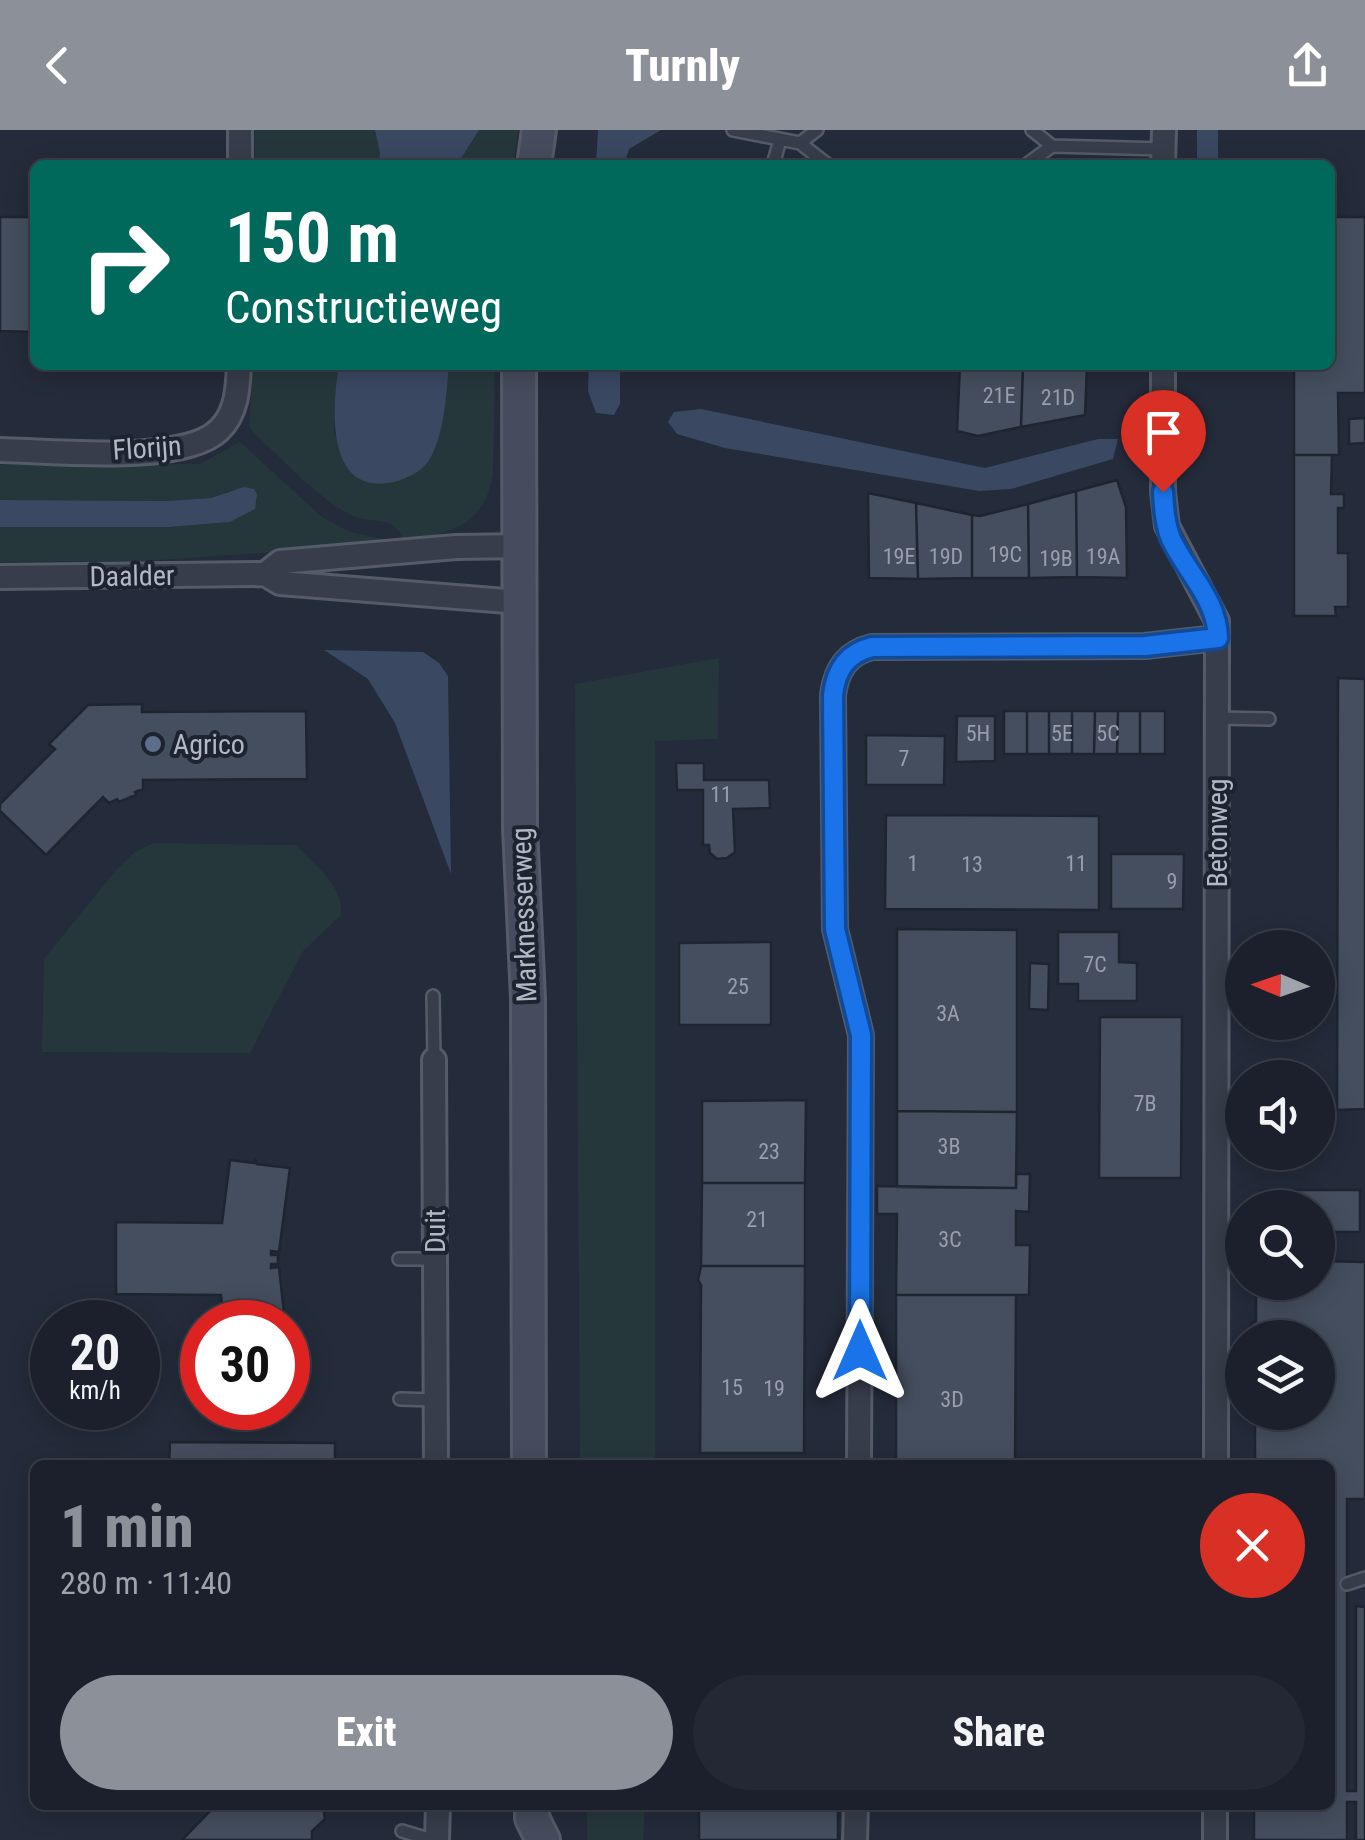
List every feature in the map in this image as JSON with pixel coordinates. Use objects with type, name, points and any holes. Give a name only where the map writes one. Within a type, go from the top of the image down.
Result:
[{"type":"main road","points":[[535,160],[539,130]]},
{"type":"main road","name":"Marknesserweg","points":[[519,370],[520,828],[528,999],[530,1460]]},
{"type":"street","points":[[240,130],[240,160]]},
{"type":"street","name":"Florijn","points":[[0,450],[156,452],[191,446],[218,432],[228,420],[234,405],[238,370]]},
{"type":"street","points":[[859,1460],[861,1035],[835,929],[833,695],[838,672],[858,651],[872,647],[1145,646],[1217,630],[1167,526],[1163,492],[1163,370]]},
{"type":"street","name":"Daalder","points":[[265,574],[280,562],[456,547],[520,546]]},
{"type":"street","name":"Daalder","points":[[0,577],[265,574],[280,583],[520,602]]},
{"type":"street","name":"Betonweg","points":[[1216,1460],[1217,630]]},
{"type":"street","name":"Duit","points":[[434,1060],[436,1460]]},
{"type":"street","points":[[434,1840],[437,1810]]},
{"type":"street","points":[[854,1840],[856,1810]]},
{"type":"street","points":[[1215,1810],[1215,1840]]},
{"type":"lane","points":[[733,130],[800,143],[822,160]]},
{"type":"lane","points":[[800,143],[817,130]]},
{"type":"lane","points":[[1032,130],[1052,146]]},
{"type":"lane","points":[[774,160],[780,140]]},
{"type":"lane","points":[[1033,160],[1052,146],[1164,148]]},
{"type":"lane","points":[[1217,718],[1269,719]]},
{"type":"lane","name":"Duit","points":[[433,996],[434,1060]]},
{"type":"lane","points":[[1216,1104],[1225,1104]]},
{"type":"lane","points":[[399,1260],[435,1260]]},
{"type":"lane","points":[[400,1399],[436,1400]]},
{"type":"lane","points":[[1348,1584],[1365,1578]]},
{"type":"lane","points":[[402,1831],[434,1840]]},
{"type":"shaded area","points":[[255,130],[375,130],[380,153],[379,160],[255,160]]},
{"type":"shaded area","points":[[479,130],[518,130],[514,160],[460,160]]},
{"type":"shaded area","points":[[253,370],[339,370],[334,434],[407,479],[430,460],[443,419],[448,370],[495,370],[493,473],[489,491],[473,516],[436,535],[404,542],[395,527],[359,518],[339,508],[249,425]]},
{"type":"shaded area","points":[[240,442],[322,517],[350,532],[383,539],[387,544],[146,561],[0,562],[0,527],[169,527],[230,522],[257,502],[253,489],[232,490],[211,498],[167,501],[0,500],[0,465],[200,464]]},
{"type":"shaded area","points":[[719,658],[718,739],[655,741],[655,1460],[580,1460],[575,684]]},
{"type":"shaded area","points":[[154,843],[296,845],[333,885],[341,915],[303,951],[250,1053],[42,1052],[44,959],[116,870],[135,852]]},
{"type":"shaded area","points":[[587,1810],[645,1810],[643,1840],[587,1840]]},
{"type":"water","points":[[375,130],[479,130],[460,160],[379,160]]},
{"type":"water","points":[[598,130],[661,130],[629,149],[626,160],[596,160]]},
{"type":"water","points":[[1197,130],[1218,130],[1218,160],[1197,160]]},
{"type":"water","points":[[338,370],[448,370],[444,412],[431,457],[420,470],[398,481],[371,483],[355,476],[344,463],[338,445],[335,403]]},
{"type":"water","points":[[589,370],[620,370],[620,404],[614,415],[596,413],[588,391]]},
{"type":"water","points":[[701,409],[985,468],[1098,439],[1118,439],[1113,459],[1011,489],[979,491],[725,448],[677,434],[668,422],[674,412]]},
{"type":"water","points":[[244,487],[257,494],[255,509],[230,522],[169,527],[0,527],[0,500],[167,501],[211,498]]},
{"type":"water","points":[[324,650],[423,652],[439,663],[448,676],[451,874],[395,723],[368,679]]},
{"type":"building","points":[[0,217],[30,217],[30,332],[0,331]]},
{"type":"building","points":[[1335,217],[1365,217],[1365,393],[1338,393],[1339,455],[1294,455],[1294,370],[1335,370]]},
{"type":"building","points":[[960,370],[1023,370],[1021,427],[978,436],[957,431]]},
{"type":"building","points":[[1023,370],[1087,370],[1085,415],[1021,427]]},
{"type":"building","points":[[1365,418],[1365,443],[1349,444],[1349,419]]},
{"type":"building","points":[[1294,455],[1332,455],[1331,494],[1344,494],[1344,508],[1338,508],[1338,553],[1348,553],[1348,607],[1335,607],[1336,616],[1294,616]]},
{"type":"building","points":[[1117,480],[1126,507],[1127,578],[1077,577],[1076,491]]},
{"type":"building","points":[[1076,491],[1077,577],[1029,578],[1028,504]]},
{"type":"building","points":[[868,493],[916,503],[918,579],[869,578]]},
{"type":"building","points":[[916,503],[972,515],[972,578],[918,579]]},
{"type":"building","points":[[1028,504],[1029,578],[972,578],[972,515]]},
{"type":"building","points":[[1338,678],[1365,679],[1365,1109],[1337,1110]]},
{"type":"building","points":[[142,704],[142,712],[306,711],[307,779],[143,780],[143,789],[136,795],[109,803],[103,797],[46,855],[0,811],[0,804],[55,749],[49,744],[88,705]]},
{"type":"building","points":[[1004,711],[1027,711],[1027,754],[1004,754]]},
{"type":"building","points":[[1027,711],[1049,711],[1049,754],[1027,754]]},
{"type":"building","points":[[1049,711],[1072,711],[1072,754],[1049,754]]},
{"type":"building","points":[[1072,711],[1095,711],[1094,754],[1072,754]]},
{"type":"building","points":[[1095,711],[1118,711],[1117,754],[1094,754]]},
{"type":"building","points":[[1118,711],[1140,711],[1140,754],[1117,754]]},
{"type":"building","points":[[1140,711],[1165,711],[1165,754],[1140,754]]},
{"type":"building","points":[[957,716],[995,716],[995,761],[956,762]]},
{"type":"building","points":[[866,735],[945,736],[944,785],[866,785]]},
{"type":"building","points":[[676,763],[704,763],[704,780],[769,780],[770,808],[733,809],[735,852],[727,858],[717,859],[710,853],[709,845],[703,845],[703,790],[677,790]]},
{"type":"building","points":[[886,815],[1099,816],[1099,910],[885,909]]},
{"type":"building","points":[[1111,854],[1184,854],[1183,909],[1111,909]]},
{"type":"building","points":[[897,929],[1017,930],[1017,1112],[897,1111]]},
{"type":"building","points":[[1058,932],[1119,932],[1119,962],[1137,963],[1137,1001],[1078,1001],[1078,984],[1058,984]]},
{"type":"building","points":[[771,942],[771,1025],[679,1025],[679,943]]},
{"type":"building","points":[[1030,963],[1049,964],[1048,1010],[1029,1009]]},
{"type":"building","points":[[1100,1017],[1182,1017],[1181,1178],[1099,1178]]},
{"type":"building","points":[[806,1100],[805,1183],[702,1183],[702,1101]]},
{"type":"building","points":[[897,1111],[1017,1112],[1016,1188],[897,1187]]},
{"type":"building","points":[[255,1159],[257,1164],[290,1168],[279,1252],[271,1251],[271,1255],[278,1255],[278,1264],[271,1264],[271,1268],[279,1267],[283,1300],[116,1294],[116,1222],[222,1223],[230,1160],[255,1163]]},
{"type":"building","points":[[1016,1174],[1030,1174],[1029,1212],[1016,1211],[1016,1245],[1030,1245],[1029,1295],[896,1295],[897,1214],[877,1214],[877,1186],[1016,1188]]},
{"type":"building","points":[[702,1183],[805,1183],[805,1266],[701,1266]]},
{"type":"building","points":[[1335,1190],[1360,1190],[1360,1232],[1335,1232]]},
{"type":"building","points":[[1335,1261],[1365,1262],[1365,1499],[1347,1499],[1347,1791],[1356,1791],[1356,1606],[1365,1607],[1365,1840],[1356,1840],[1356,1802],[1347,1802],[1347,1840],[1254,1840],[1254,1810],[1335,1810],[1335,1460],[1255,1460],[1255,1430],[1335,1430],[1335,1320],[1256,1320],[1256,1300],[1335,1300]]},
{"type":"building","points":[[701,1266],[805,1266],[804,1453],[700,1453]]},
{"type":"building","points":[[896,1295],[1016,1295],[1015,1460],[896,1460]]},
{"type":"building","points":[[170,1442],[335,1443],[335,1460],[169,1460]]},
{"type":"building","points":[[211,1810],[324,1810],[325,1819],[312,1831],[312,1840],[182,1840]]},
{"type":"building","points":[[699,1810],[838,1810],[838,1840],[699,1840]]},
{"type":"place","name":"Agrico","points":[[153,744]]},
{"type":"route","points":[[860,1351],[861,1035],[835,929],[834,683],[844,662],[858,651],[872,647],[1145,646],[1218,638],[1212,607],[1172,540],[1163,492]]}]
